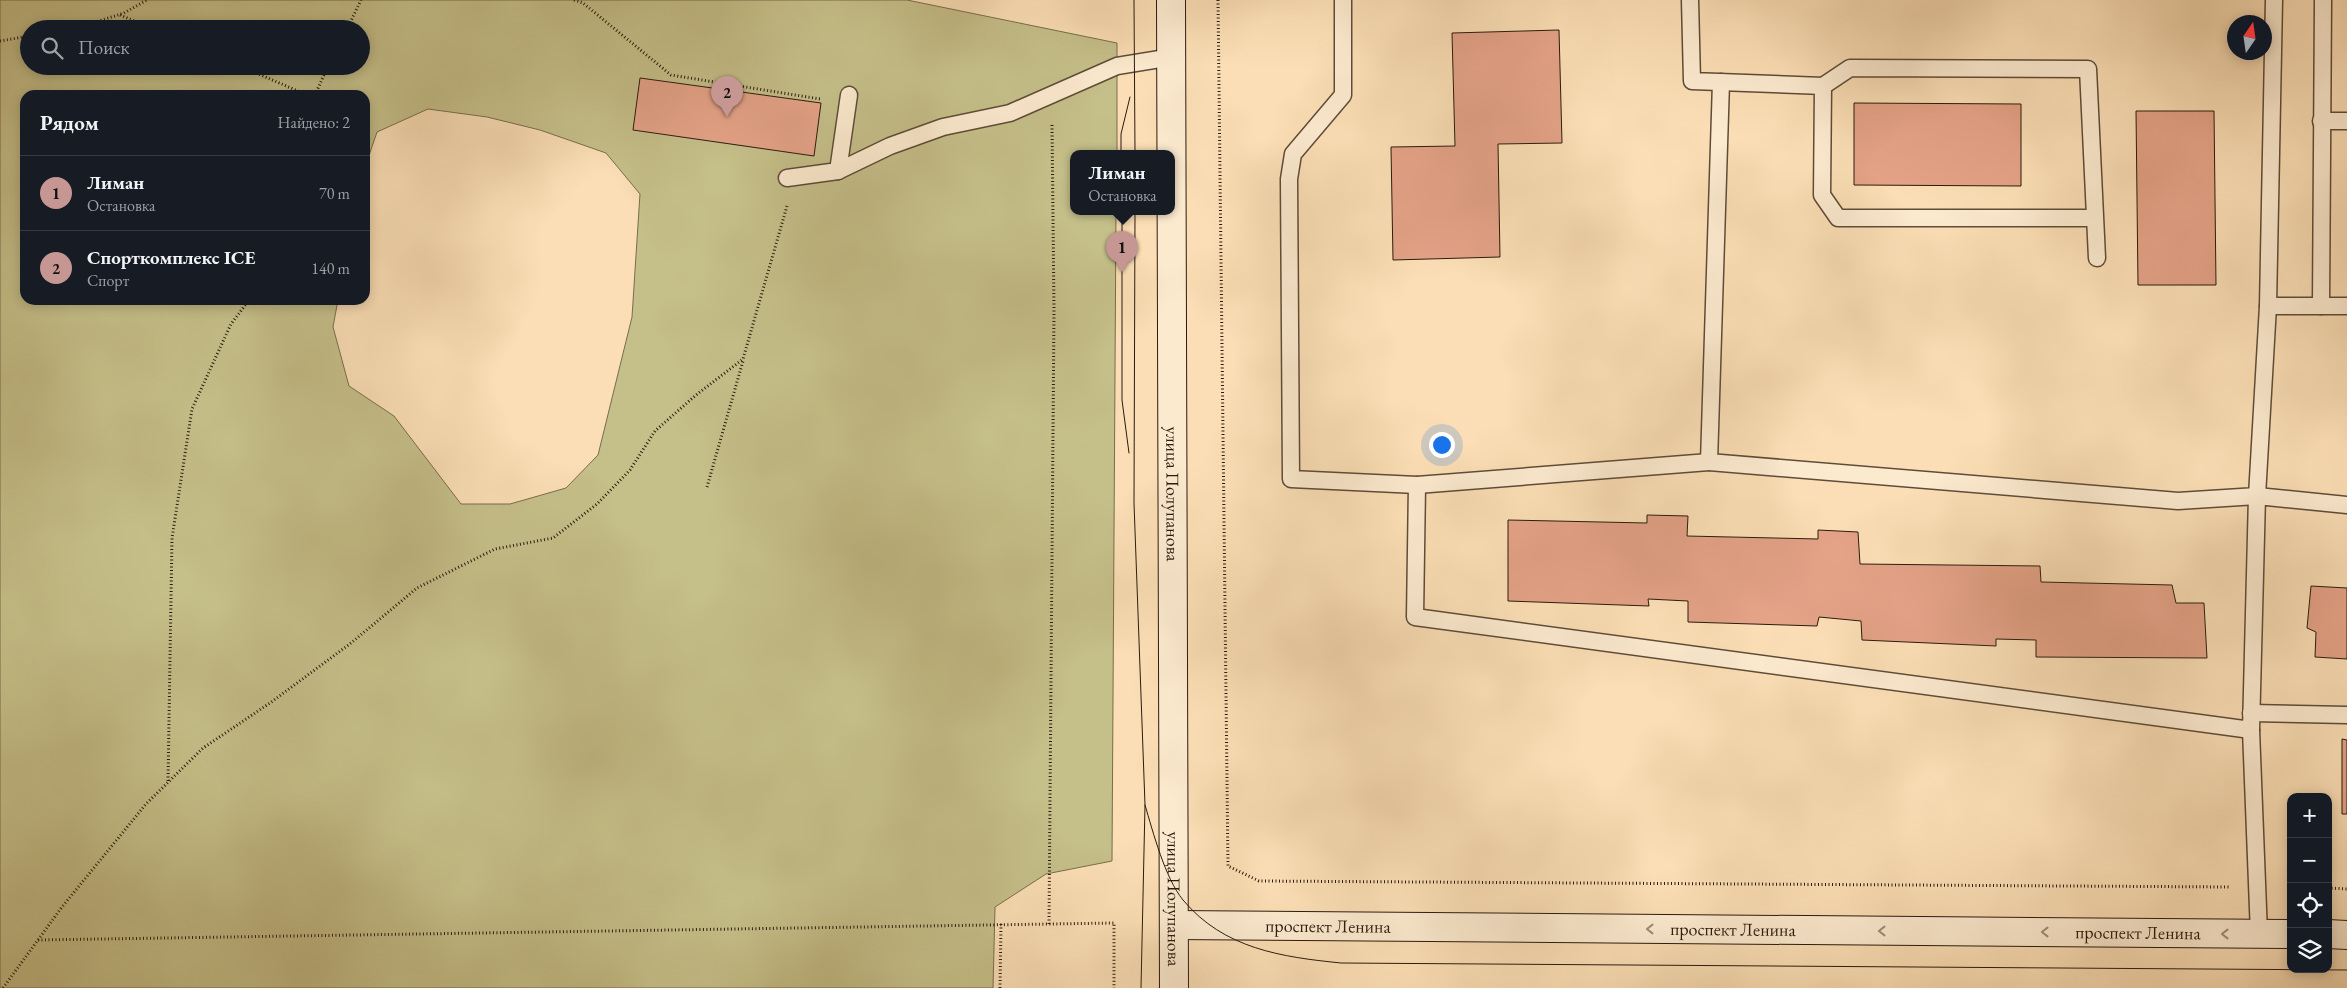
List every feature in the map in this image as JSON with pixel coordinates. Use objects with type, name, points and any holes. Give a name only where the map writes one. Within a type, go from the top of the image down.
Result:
[{"type":"street","name":"улица Полупанова","points":[[1171,0],[1172,150]]},
{"type":"street","name":"улица Полупанова","points":[[1172,215],[1174,988]]},
{"type":"street","name":"проспект Ленина","points":[[1174,925],[2287,934]]},
{"type":"street","points":[[2332,934],[2347,934]]},
{"type":"lane","points":[[1343,0],[1343,96],[1293,154],[1289,180],[1292,479],[1417,485],[1710,462],[2178,501],[2257,496],[2347,505]]},
{"type":"lane","points":[[1690,0],[1692,81],[1822,86],[1850,68],[2088,69],[2097,258]]},
{"type":"lane","points":[[2259,934],[2251,721],[2257,496],[2268,306],[2274,0]]},
{"type":"lane","points":[[2321,306],[2320,120],[2323,0]]},
{"type":"lane","points":[[787,178],[838,171],[890,146],[934,130],[1010,113],[1116,66],[1172,57]]},
{"type":"lane","points":[[1710,462],[1721,82]]},
{"type":"lane","points":[[1822,86],[1822,195],[1838,218],[2094,218]]},
{"type":"lane","points":[[838,171],[849,99]]},
{"type":"lane","points":[[2320,120],[2347,121]]},
{"type":"lane","points":[[2268,306],[2347,306]]},
{"type":"lane","points":[[1417,485],[1415,618],[2251,721],[2347,715]]},
{"type":"path","points":[[102,20],[120,14],[147,0]]},
{"type":"path","points":[[351,20],[361,0]]},
{"type":"path","points":[[574,0],[583,3],[671,75],[849,99]]},
{"type":"path","points":[[1218,0],[1228,866],[1260,881],[2256,887]]},
{"type":"path","points":[[120,14],[133,20]]},
{"type":"path","points":[[0,41],[20,38]]},
{"type":"path","points":[[261,75],[295,90]]},
{"type":"path","points":[[317,90],[324,75]]},
{"type":"path","points":[[1049,924],[1054,312],[1052,120]]},
{"type":"path","points":[[707,487],[787,206],[794,201]]},
{"type":"path","points":[[168,782],[172,538],[192,409],[231,324],[245,305]]},
{"type":"path","points":[[3,988],[62,907],[146,804],[203,748],[270,703],[336,654],[417,588],[494,549],[553,538],[596,504],[630,470],[655,431],[696,395],[743,359]]},
{"type":"path","points":[[2332,888],[2347,889]]},
{"type":"path","points":[[38,940],[1114,923],[1114,988]]},
{"type":"path","points":[[1000,988],[1001,924]]},
{"type":"shaded area","points":[[0,0],[907,0],[1117,43],[1117,150],[1070,150],[1070,215],[1116,215],[1112,861],[1046,874],[995,907],[993,988],[0,988]]},
{"type":"building","points":[[1559,30],[1562,143],[1498,144],[1500,257],[1393,260],[1391,147],[1455,146],[1452,33]]},
{"type":"building","points":[[640,78],[821,103],[814,156],[633,130]]},
{"type":"building","points":[[1854,103],[2021,104],[2021,186],[1854,185]]},
{"type":"building","points":[[2136,111],[2214,111],[2216,285],[2138,285]]},
{"type":"building","points":[[1647,515],[1688,516],[1687,536],[1818,539],[1818,530],[1858,532],[1860,564],[2040,566],[2041,582],[2172,585],[2176,603],[2204,603],[2207,658],[2036,657],[2036,640],[1996,639],[1996,646],[1862,640],[1861,621],[1819,617],[1817,626],[1688,622],[1688,601],[1648,599],[1649,606],[1508,601],[1508,520],[1647,523]]},
{"type":"building","points":[[2311,586],[2347,588],[2347,659],[2315,657],[2316,632],[2307,628]]},
{"type":"building","points":[[2342,739],[2347,740],[2347,814],[2342,814]]},
{"type":"tram line","points":[[1134,0],[1135,150]]},
{"type":"tram line","points":[[1121,150],[1121,134],[1130,97]]},
{"type":"tram line","points":[[1122,215],[1122,400],[1129,453]]},
{"type":"tram line","points":[[1135,215],[1134,503],[1145,805],[1141,988]]},
{"type":"tram line","points":[[1145,805],[1160,854],[1171,880],[1183,900],[1199,917],[1235,940],[1255,948],[1297,958],[1341,963],[2347,970]]},
{"type":"place","name":"Спорткомплекс ICE","points":[[727,117]]},
{"type":"place","name":"Лиман","points":[[1122,272]]}]
